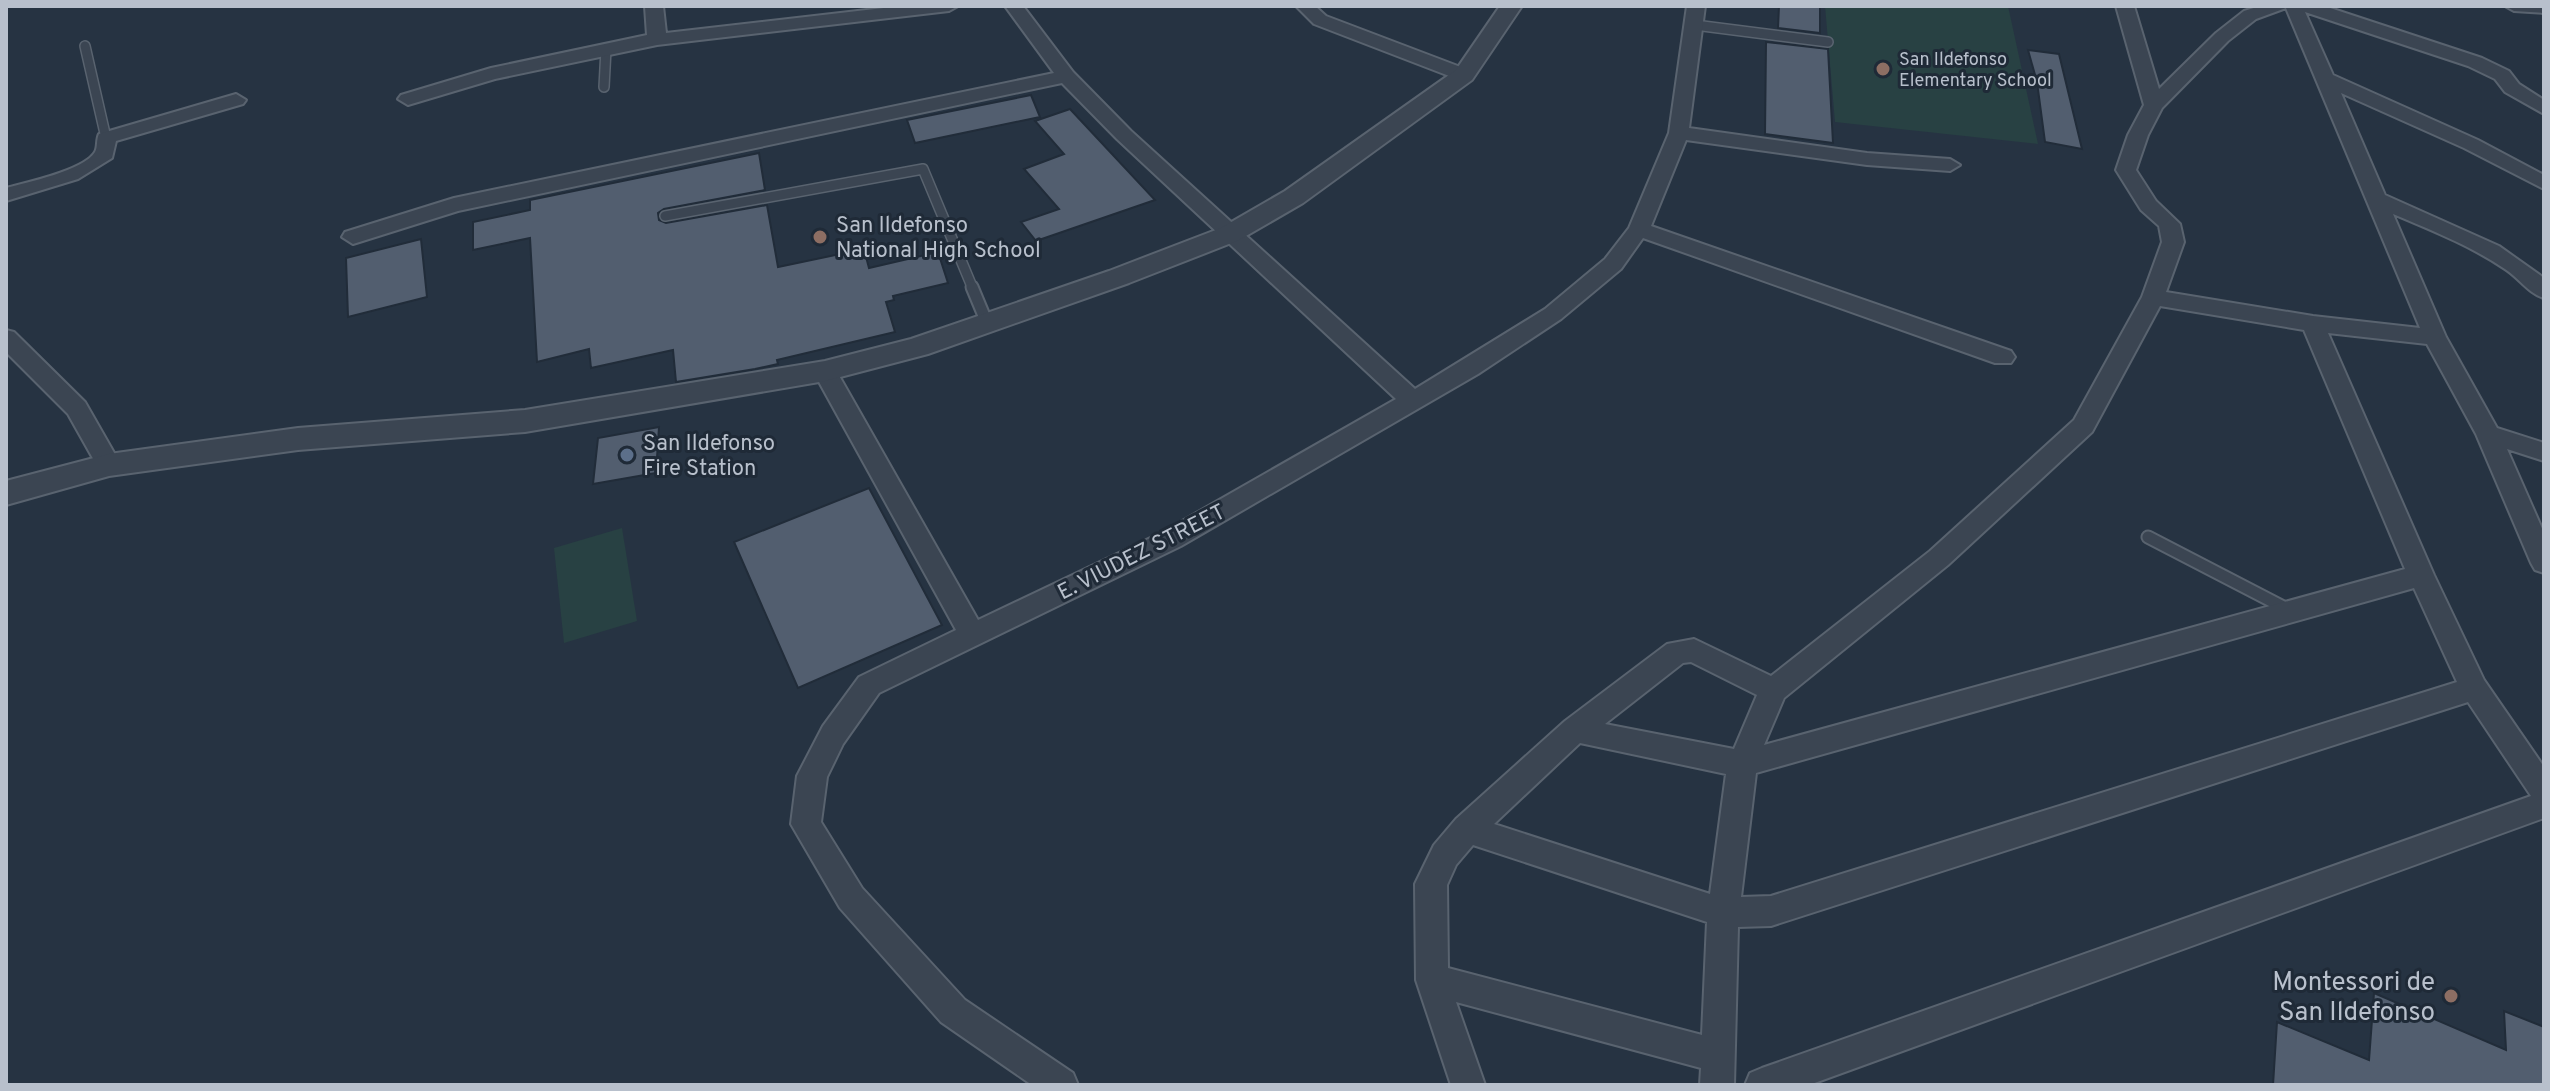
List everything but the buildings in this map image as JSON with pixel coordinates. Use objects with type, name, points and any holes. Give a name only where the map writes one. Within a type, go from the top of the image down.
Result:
[{"type":"street","points":[[654,6],[657,39]]},
{"type":"street","points":[[408,99],[491,74],[657,39],[949,6]]},
{"type":"street","points":[[1014,6],[1066,76],[1230,234],[1412,400]]},
{"type":"street","points":[[1305,6],[1320,20],[1464,75]]},
{"type":"street","points":[[6,493],[109,465],[298,439],[525,421],[825,371],[918,347],[1230,234],[1294,197],[1464,75],[1511,6]]},
{"type":"street","points":[[2125,6],[2154,105]]},
{"type":"street","points":[[1432,980],[1717,1070],[1723,913],[1742,764],[1773,690],[1939,558],[2083,426],[2153,297],[2173,242],[2169,224],[2114,171],[2154,105],[2222,37],[2250,15],[2278,6]]},
{"type":"street","points":[[2294,6],[2435,337],[2488,434],[2544,563]]},
{"type":"street","points":[[2306,6],[2475,62],[2502,75],[2512,88],[2544,108]]},
{"type":"street","points":[[2514,6],[2544,8]]},
{"type":"street","name":"E. VIUDEZ STREET","points":[[1061,1085],[953,1011],[851,898],[806,824],[812,776],[833,735],[869,685],[1172,539],[1470,368],[1553,314],[1613,264],[1639,229],[1679,133],[1696,16]]},
{"type":"street","points":[[353,237],[454,205],[1066,76]]},
{"type":"street","points":[[2323,78],[2471,144],[2544,183]]},
{"type":"street","points":[[6,195],[80,171],[95,163],[105,154],[106,138],[236,100]]},
{"type":"street","points":[[1679,133],[1867,159],[1950,165]]},
{"type":"street","points":[[2379,200],[2499,255],[2536,280],[2544,291]]},
{"type":"street","points":[[1639,229],[2003,357]]},
{"type":"street","points":[[2153,297],[2313,324],[2435,337]]},
{"type":"street","points":[[2313,324],[2421,575],[2474,688],[2544,791]]},
{"type":"street","points":[[6,338],[77,408],[109,465]]},
{"type":"street","points":[[825,371],[973,636]]},
{"type":"street","points":[[2488,434],[2544,452]]},
{"type":"street","points":[[1575,730],[1742,764],[2421,575]]},
{"type":"street","points":[[1468,1085],[1432,980],[1431,884],[1445,855],[1467,829],[1575,730],[1677,652],[1694,650],[1773,690]]},
{"type":"street","points":[[1467,829],[1723,913],[1771,911],[2474,688]]},
{"type":"street","points":[[1762,1085],[2544,805]]},
{"type":"lane","points":[[1696,16],[1828,42]]},
{"type":"lane","points":[[85,46],[106,138]]},
{"type":"lane","points":[[604,87],[606,49]]},
{"type":"lane","points":[[665,216],[923,169],[987,323]]},
{"type":"lane","points":[[2148,537],[2292,611]]},
{"type":"green space","points":[[1825,6],[2008,6],[2038,144],[1835,122]]},
{"type":"green space","points":[[622,528],[637,621],[564,643],[554,548]]},
{"type":"place","name":"San Ildefonso Elementary School","points":[[1883,69]]},
{"type":"place","name":"San Ildefonso National High School","points":[[820,237]]},
{"type":"place","name":"San Ildefonso Fire Station","points":[[627,455]]},
{"type":"place","name":"Montessori de San Ildefonso","points":[[2451,996]]}]
